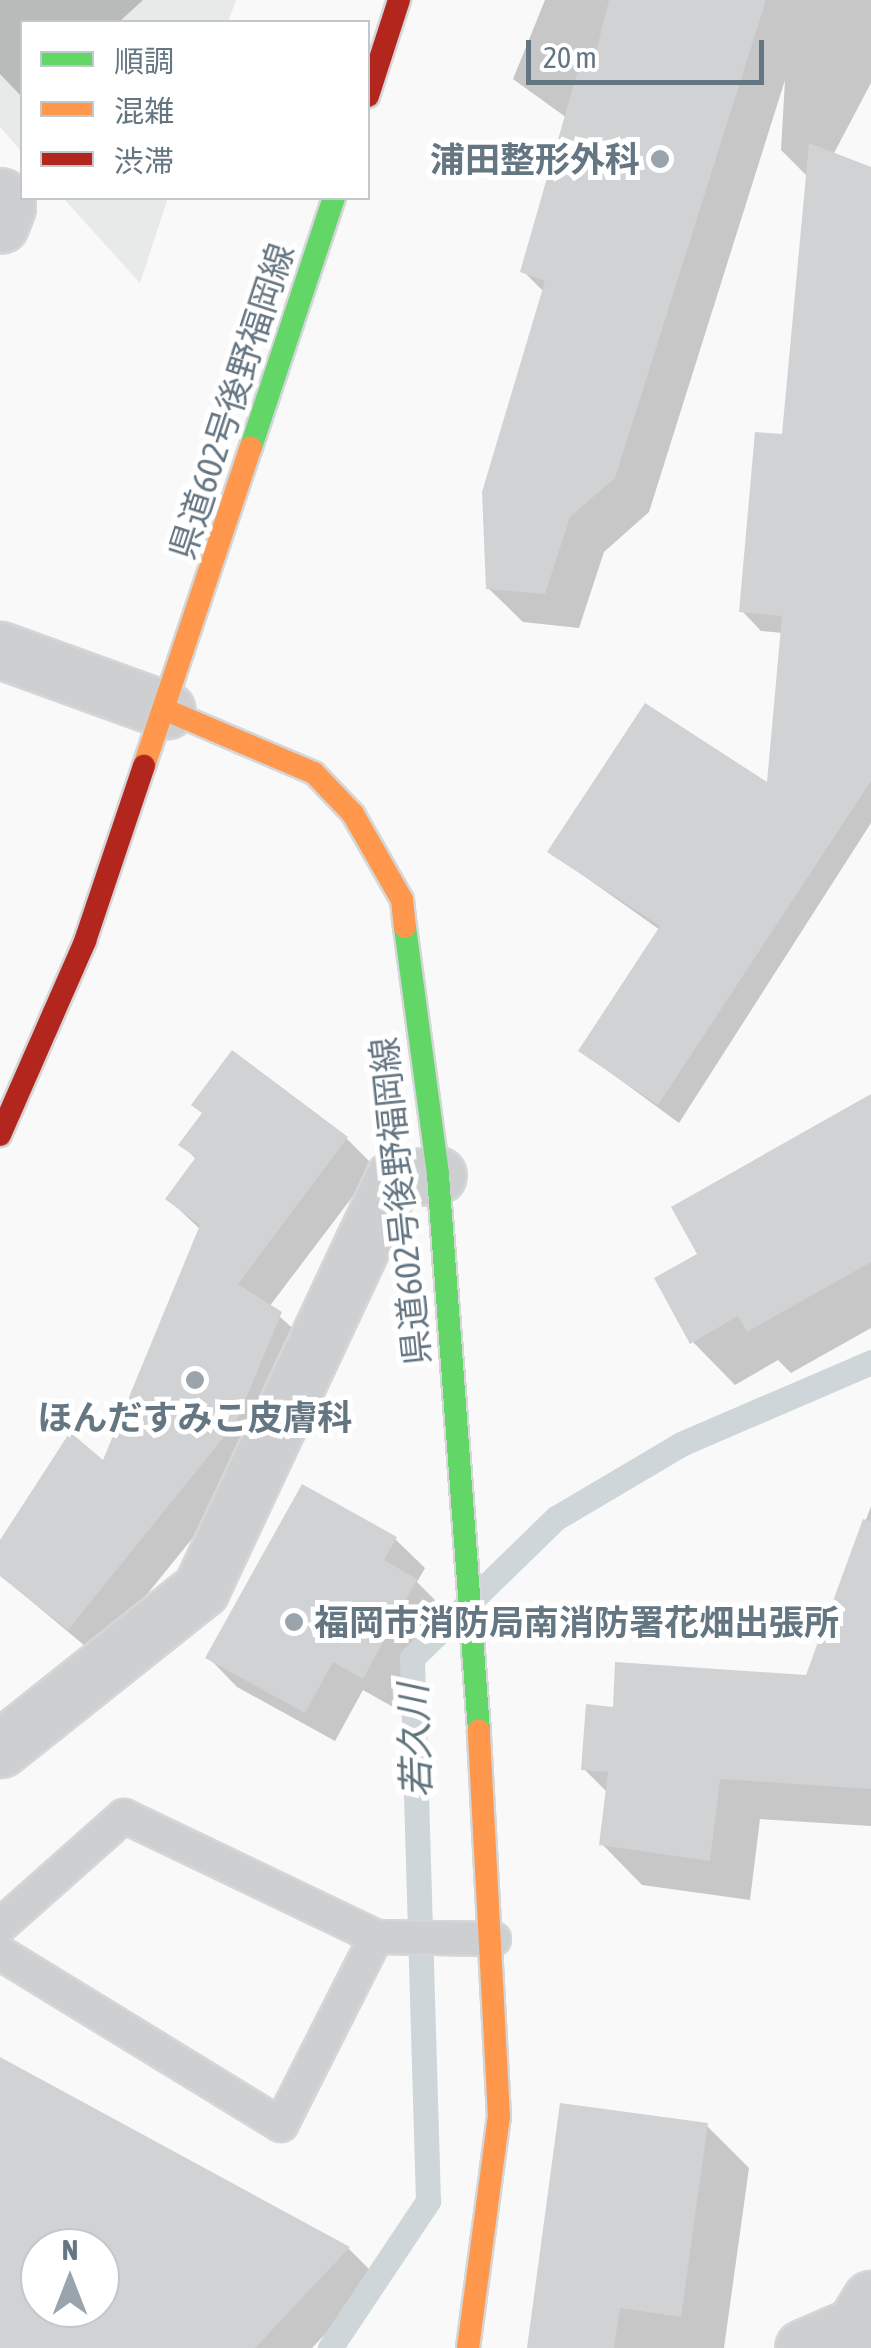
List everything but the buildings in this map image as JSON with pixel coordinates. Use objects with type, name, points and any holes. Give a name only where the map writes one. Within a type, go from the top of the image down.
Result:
[{"type":"main road","points":[[370,90],[399,0]]},
{"type":"main road","name":"県道602号後野福岡線","points":[[333,200],[166,710],[314,773],[353,814],[402,900],[438,1175],[494,1939],[500,2117],[468,2348]]},
{"type":"main road","points":[[0,1135],[86,940],[166,710]]},
{"type":"street","points":[[0,196],[0,225]]},
{"type":"street","points":[[0,650],[166,710]]},
{"type":"street","points":[[0,1749],[201,1589],[394,1179],[438,1175]]},
{"type":"street","points":[[803,2348],[854,2326],[871,2299]]},
{"type":"lane","points":[[0,1926],[124,1816],[376,1938],[494,1939]]},
{"type":"lane","points":[[0,1953],[281,2125],[376,1938]]},
{"type":"shaded area","points":[[0,0],[236,0],[229,20],[20,20],[20,150],[0,127]]},
{"type":"shaded area","points":[[65,200],[167,200],[140,283]]},
{"type":"waterway","name":"若久川","points":[[330,2348],[428,2201],[412,1658],[556,1518],[681,1444],[871,1362]]},
{"type":"traffic: fast","points":[[251,447],[333,200]]},
{"type":"traffic: fast","points":[[405,927],[438,1175],[479,1731]]},
{"type":"traffic: slow","points":[[144,766],[251,447]]},
{"type":"traffic: slow","points":[[166,710],[314,773],[353,814],[402,900],[405,927]]},
{"type":"traffic: slow","points":[[468,2348],[499,2117],[479,1731]]},
{"type":"traffic: jam","points":[[370,90],[399,0]]},
{"type":"traffic: jam","points":[[0,1135],[85,941],[144,766]]},
{"type":"place","name":"浦田整形外科","points":[[660,159]]},
{"type":"place","name":"ほんだすみこ皮膚科","points":[[195,1380]]},
{"type":"place","name":"福岡市消防局南消防署花畑出張所","points":[[294,1622]]}]
